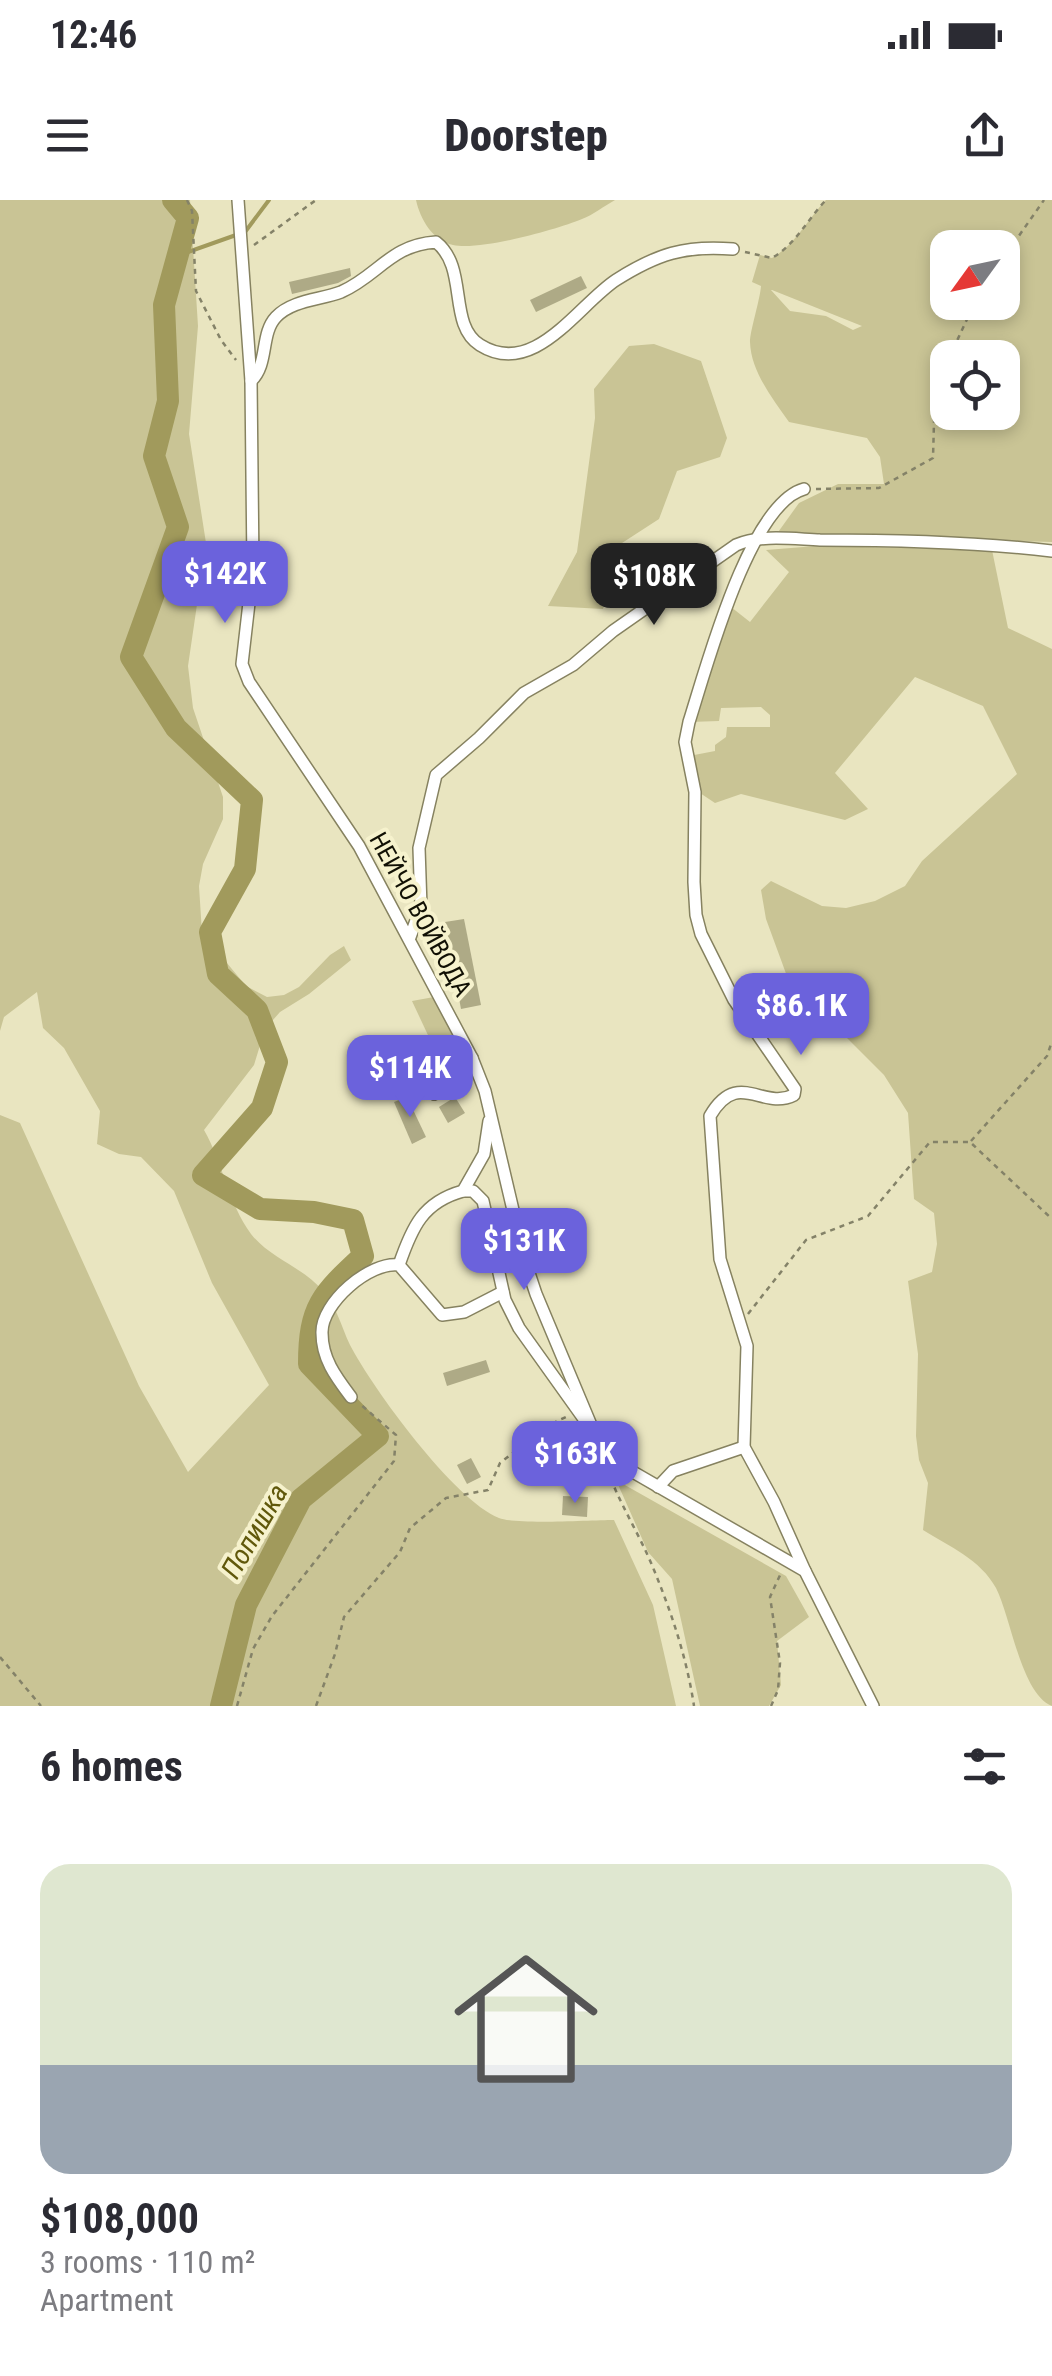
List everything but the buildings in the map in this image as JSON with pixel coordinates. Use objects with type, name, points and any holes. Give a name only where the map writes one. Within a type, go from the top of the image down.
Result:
[{"type":"street","name":"НЕЙЧО ВОЙВОДА","points":[[237,204],[252,381],[254,568],[242,664],[249,682],[360,846],[472,1058],[490,1112],[525,1261],[593,1430],[612,1456],[658,1487],[805,1571]]},
{"type":"street","points":[[252,381],[259,374],[272,323],[278,314],[342,292],[387,258],[422,243],[436,242],[448,252],[465,327],[476,342],[497,353],[533,348],[554,336],[613,282],[660,256],[700,246],[733,250]]},
{"type":"street","points":[[804,489],[787,496],[740,568],[688,722],[685,742],[695,792],[694,882],[701,934],[734,1000],[795,1089],[787,1099],[733,1093],[724,1097],[710,1116],[720,1259],[747,1346],[744,1448],[873,1706]]},
{"type":"street","points":[[410,937],[421,907],[420,848],[436,774],[524,693],[572,664],[736,544],[758,539],[992,544],[1052,550]]},
{"type":"street","points":[[434,1094],[451,1084],[472,1058]]},
{"type":"street","points":[[464,1190],[484,1154],[490,1112]]},
{"type":"street","points":[[399,1265],[416,1220],[427,1208],[448,1195],[473,1191],[484,1201],[503,1292],[519,1328],[593,1430]]},
{"type":"street","points":[[399,1265],[442,1314],[464,1312],[503,1292]]},
{"type":"street","points":[[351,1397],[329,1368],[322,1333],[324,1320],[348,1287],[364,1275],[380,1266],[399,1265]]},
{"type":"street","points":[[658,1487],[688,1464],[744,1448]]},
{"type":"path","points":[[187,200],[192,211],[196,291],[221,340],[252,381]]},
{"type":"path","points":[[240,255],[316,200]]},
{"type":"path","points":[[733,250],[772,258],[790,247],[826,200]]},
{"type":"path","points":[[1020,234],[1044,200]]},
{"type":"path","points":[[804,489],[879,488],[933,458],[934,430]]},
{"type":"path","points":[[970,1142],[1047,1056],[1052,1041]]},
{"type":"path","points":[[741,1323],[806,1240],[868,1216],[930,1142],[970,1142],[1052,1219]]},
{"type":"path","points":[[237,1706],[254,1650],[272,1616],[394,1461],[396,1435],[351,1397]]},
{"type":"path","points":[[316,1706],[344,1617],[400,1552],[410,1528],[446,1498],[488,1490],[500,1463],[547,1426],[578,1412]]},
{"type":"path","points":[[606,1467],[620,1504],[653,1567],[688,1664],[694,1706]]},
{"type":"path","points":[[771,1706],[778,1690],[780,1663],[770,1597],[788,1561]]},
{"type":"path","points":[[0,1657],[41,1706]]},
{"type":"shaded area","points":[[0,200],[190,200],[198,326],[189,434],[206,543],[188,666],[193,708],[223,797],[223,819],[203,864],[199,886],[202,933],[246,986],[267,997],[284,995],[299,987],[344,946],[351,960],[280,1012],[265,1029],[254,1065],[204,1130],[237,1209],[259,1243],[323,1291],[361,1364],[395,1414],[460,1490],[481,1507],[508,1520],[614,1520],[653,1605],[676,1706],[0,1706],[0,1115],[20,1123],[139,1386],[188,1472],[269,1385],[212,1283],[174,1191],[141,1157],[119,1154],[97,1144],[100,1111],[64,1048],[43,1028],[37,992],[4,1017],[0,1031]]},
{"type":"shaded area","points":[[416,200],[615,200],[554,229],[465,246],[446,243],[434,234],[424,222]]},
{"type":"shaded area","points":[[826,200],[1052,200],[1052,542],[776,535],[799,503],[838,484],[884,484],[880,457],[867,438],[789,422],[754,364],[750,337],[761,286],[752,282],[760,255],[772,258],[795,239]],"holes":[[[771,290],[862,326],[853,330],[826,316],[790,311]]]},
{"type":"shaded area","points":[[654,344],[701,361],[727,438],[720,457],[677,471],[659,519],[622,543],[603,609],[548,606],[577,552],[595,418],[594,389],[629,346]]},
{"type":"shaded area","points":[[816,546],[992,550],[1008,628],[1052,649],[1052,1706],[1032,1687],[990,1578],[964,1554],[923,1530],[928,1483],[919,1460],[916,1436],[918,1354],[908,1281],[932,1272],[937,1244],[934,1213],[914,1199],[908,1113],[884,1075],[788,979],[766,919],[761,890],[771,881],[822,906],[846,908],[875,901],[905,886],[922,861],[1017,774],[983,706],[915,677],[835,773],[868,809],[845,820],[741,794],[715,803],[697,791],[689,756],[715,751],[715,745],[726,737],[727,727],[770,727],[770,715],[761,707],[721,708],[719,721],[689,722],[731,607],[750,622],[789,572],[766,550]]},
{"type":"shaded area","points":[[434,997],[465,1058],[449,1080],[412,1001]]},
{"type":"shaded area","points":[[616,1480],[786,1576],[809,1617],[777,1641],[781,1685],[769,1706],[700,1706],[672,1579],[648,1552]]},
{"type":"waterway","name":"Попишка","points":[[173,200],[188,218],[164,305],[168,401],[154,456],[178,527],[131,657],[176,728],[252,800],[245,869],[210,932],[218,974],[257,1010],[277,1062],[262,1108],[203,1175],[260,1209],[314,1212],[353,1220],[363,1256],[321,1302],[312,1328],[309,1364],[378,1436],[301,1499],[246,1605],[221,1706]]},
{"type":"waterway","points":[[245,232],[269,200]]},
{"type":"waterway","points":[[177,256],[236,235]]}]
